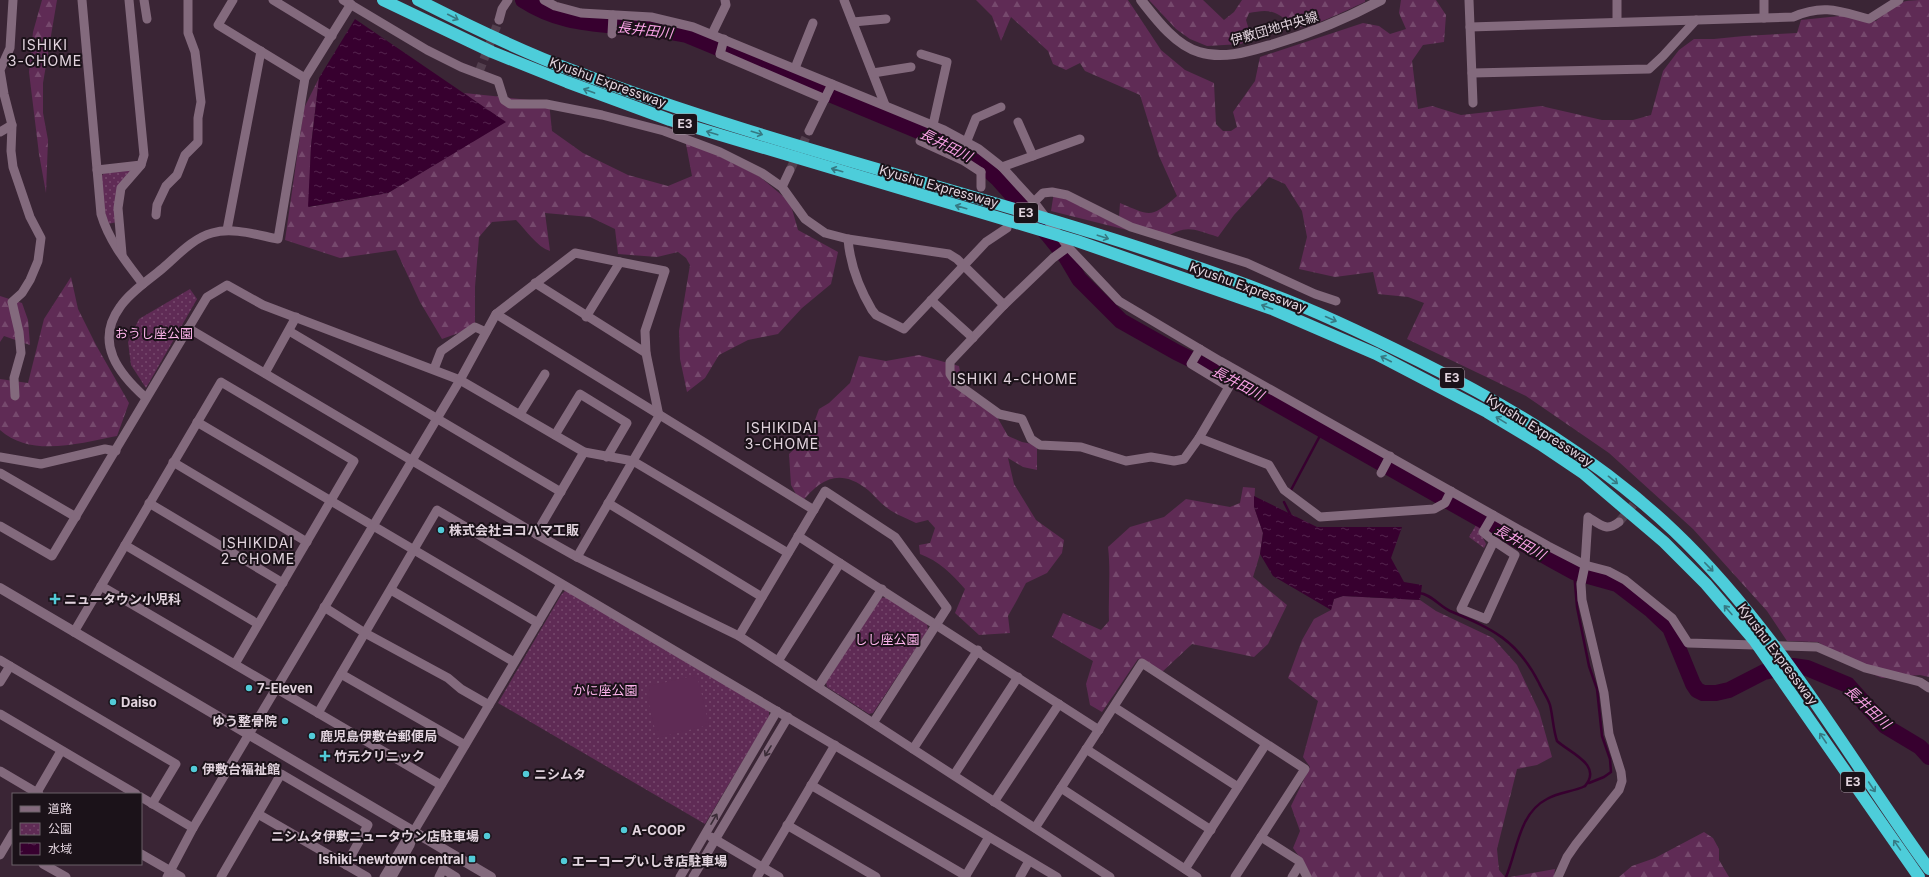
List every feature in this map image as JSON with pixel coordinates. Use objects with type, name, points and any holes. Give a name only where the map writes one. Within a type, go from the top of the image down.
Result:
[{"type":"highway","name":"Kyushu Expressway","points":[[383,0],[492,52],[567,82],[662,117],[1003,223],[1294,318],[1376,354],[1487,412],[1540,444],[1583,473],[1664,542],[1706,584],[1754,640],[1919,877]]},
{"type":"highway","name":"Kyushu Expressway","points":[[418,0],[481,32],[564,67],[660,102],[783,141],[1066,224],[1216,273],[1329,318],[1442,373],[1546,432],[1592,462],[1673,530],[1716,574],[1771,639],[1929,869]]},
{"type":"street","points":[[13,0],[10,48],[0,70],[4,94],[12,125],[11,151],[13,167],[30,217],[41,238],[38,261],[30,280],[22,293],[12,302],[19,332],[21,353],[14,378],[15,396]]},
{"type":"street","points":[[82,0],[101,214],[105,228],[122,257],[143,284]]},
{"type":"street","points":[[122,257],[118,208],[121,188],[141,165],[144,156],[130,0]]},
{"type":"street","points":[[144,0],[147,19]]},
{"type":"street","points":[[156,215],[157,205],[166,186],[177,175],[185,155],[198,142],[198,124],[201,102],[195,52],[188,33],[188,0]]},
{"type":"street","points":[[233,0],[218,25],[305,78]]},
{"type":"street","points":[[273,0],[332,36]]},
{"type":"street","points":[[499,20],[502,9],[508,0]]},
{"type":"street","points":[[544,0],[574,11],[597,15],[651,17],[693,27],[886,105],[933,125],[966,143],[992,158],[1002,167],[1119,301],[1200,349],[1390,456],[1448,497],[1490,520],[1548,546],[1585,565],[1608,571],[1625,580],[1672,618],[1688,643],[1817,647],[1865,668],[1920,682],[1929,688]]},
{"type":"street","points":[[712,34],[726,5],[725,0]]},
{"type":"street","points":[[844,0],[886,105]]},
{"type":"street","name":"伊敷団地中央線","points":[[1141,0],[1159,22],[1189,47],[1199,52],[1223,55],[1255,50],[1325,28],[1381,0]]},
{"type":"street","points":[[1469,0],[1473,103]]},
{"type":"street","points":[[1617,0],[1617,22]]},
{"type":"street","points":[[1764,0],[1764,18]]},
{"type":"street","points":[[1470,27],[1793,17],[1816,9],[1837,11],[1869,19],[1899,0]]},
{"type":"street","points":[[146,398],[120,372],[110,350],[110,332],[120,307],[143,284],[201,237],[227,230],[278,239],[305,78],[332,36],[347,2],[427,50],[461,67],[498,81],[504,100],[510,104],[546,104],[572,111],[602,115],[664,131],[726,154],[762,173],[782,187],[805,219],[825,232],[848,239],[949,254],[957,259],[1004,305]]},
{"type":"street","points":[[612,34],[613,15]]},
{"type":"street","points":[[853,22],[886,19]]},
{"type":"street","points":[[1472,73],[1649,69],[1696,20]]},
{"type":"street","points":[[795,68],[813,23]]},
{"type":"street","points":[[724,39],[720,54],[825,99]]},
{"type":"street","points":[[227,230],[261,51]]},
{"type":"street","points":[[921,54],[947,62],[933,125]]},
{"type":"street","points":[[873,73],[911,67]]},
{"type":"street","points":[[809,131],[832,84]]},
{"type":"street","points":[[966,143],[976,118],[1001,107]]},
{"type":"street","points":[[1018,122],[1033,156]]},
{"type":"street","points":[[0,132],[12,125]]},
{"type":"street","points":[[1002,167],[1080,139]]},
{"type":"street","points":[[920,141],[964,161],[981,172]]},
{"type":"street","points":[[981,187],[981,172],[992,158]]},
{"type":"street","points":[[98,170],[141,165]]},
{"type":"street","points":[[782,187],[790,170]]},
{"type":"street","points":[[1034,202],[1043,193],[1052,192],[1066,195],[1131,227],[1247,263],[1315,294],[1336,301]]},
{"type":"street","points":[[848,239],[849,255],[866,301],[876,315],[904,329],[1003,223]]},
{"type":"street","points":[[1070,246],[1053,258],[1004,305],[950,362],[950,374],[956,383],[999,414],[1022,419],[1031,439],[1040,445],[1081,447],[1126,461],[1151,457],[1174,461],[1184,459],[1199,438],[1229,387],[1191,364],[1200,349]]},
{"type":"street","points":[[168,874],[193,828],[460,380],[496,314],[575,253],[665,271],[644,331],[646,353],[659,416],[577,557]]},
{"type":"street","points":[[586,317],[620,262]]},
{"type":"street","points":[[535,283],[586,317],[646,353]]},
{"type":"street","points":[[0,526],[52,556],[116,451],[206,297],[227,285],[263,305],[460,380],[584,452],[632,461],[788,553]]},
{"type":"street","points":[[932,300],[973,338]]},
{"type":"street","points":[[496,314],[659,416],[814,510]]},
{"type":"street","points":[[265,373],[296,317]]},
{"type":"street","points":[[434,369],[441,351],[475,326],[486,332]]},
{"type":"street","points":[[188,328],[577,557],[739,636],[1110,877]]},
{"type":"street","points":[[289,331],[561,492]]},
{"type":"street","points":[[520,414],[545,374]]},
{"type":"street","points":[[74,632],[221,382],[354,461],[235,664]]},
{"type":"street","points":[[555,435],[580,394],[627,423],[607,456]]},
{"type":"street","points":[[197,422],[538,623]]},
{"type":"street","points":[[1199,438],[1269,465],[1284,490],[1320,517],[1434,509],[1448,497]]},
{"type":"street","points":[[0,457],[41,464],[105,449],[116,451]]},
{"type":"street","points":[[536,534],[584,452]]},
{"type":"street","points":[[1381,473],[1390,456]]},
{"type":"street","points":[[173,462],[307,542]]},
{"type":"street","points":[[0,473],[76,517]]},
{"type":"street","points":[[739,636],[825,491],[895,537],[947,608],[873,723]]},
{"type":"street","points":[[149,503],[283,583]]},
{"type":"street","points":[[608,503],[762,597]]},
{"type":"street","points":[[318,713],[437,510],[1057,877]]},
{"type":"street","points":[[1558,877],[1567,857],[1619,790],[1622,781],[1616,754],[1609,734],[1604,693],[1582,600],[1588,518],[1604,527],[1612,527],[1620,522]]},
{"type":"street","points":[[1490,520],[1483,532],[1515,555],[1486,619],[1461,609],[1494,541]]},
{"type":"street","points":[[798,536],[978,650],[1099,730]]},
{"type":"street","points":[[125,545],[258,624]]},
{"type":"street","points":[[778,661],[840,563]]},
{"type":"street","points":[[384,877],[405,842],[414,832],[561,584]]},
{"type":"street","points":[[101,586],[441,786]]},
{"type":"street","points":[[0,588],[491,877]]},
{"type":"street","points":[[818,687],[882,589]]},
{"type":"street","points":[[391,590],[514,662]]},
{"type":"street","points":[[324,607],[365,633],[448,678],[461,689],[489,705]]},
{"type":"street","points":[[913,749],[978,650]]},
{"type":"street","points":[[0,660],[176,764],[152,804]]},
{"type":"street","points":[[1035,828],[1142,663],[1305,769],[1235,877]]},
{"type":"street","points":[[0,682],[10,666]]},
{"type":"street","points":[[341,674],[465,745]]},
{"type":"street","points":[[954,775],[1018,677]]},
{"type":"street","points":[[994,802],[1059,704]]},
{"type":"street","points":[[1114,706],[1238,787]]},
{"type":"street","points":[[680,877],[778,711]]},
{"type":"street","points":[[0,714],[134,793]]},
{"type":"street","points":[[693,877],[788,717]]},
{"type":"street","points":[[1186,869],[1266,744]]},
{"type":"street","points":[[757,877],[835,745]]},
{"type":"street","points":[[1086,749],[1211,830]]},
{"type":"street","points":[[38,793],[61,751]]},
{"type":"street","points":[[0,771],[35,793]]},
{"type":"street","points":[[221,877],[281,774],[368,825],[346,865]]},
{"type":"street","points":[[811,785],[966,876],[989,837]]},
{"type":"street","points":[[1061,788],[1197,877]]},
{"type":"street","points":[[142,798],[193,828]]},
{"type":"street","points":[[258,814],[367,877]]},
{"type":"street","points":[[787,825],[876,877]]},
{"type":"street","points":[[392,877],[410,845],[414,832]]},
{"type":"street","points":[[706,834],[779,877]]},
{"type":"street","points":[[1261,837],[1298,861],[1307,877]]},
{"type":"street","points":[[0,855],[7,843]]},
{"type":"street","points":[[142,855],[168,874],[181,877]]},
{"type":"street","points":[[1020,877],[1029,861]]},
{"type":"street","points":[[1292,877],[1300,864]]},
{"type":"street","points":[[45,865],[66,877]]},
{"type":"street","points":[[439,877],[443,869],[456,877]]},
{"type":"green space","points":[[42,0],[57,0],[43,83],[43,113],[48,140],[46,193],[39,154],[29,72],[33,32]]},
{"type":"green space","points":[[976,0],[1128,0],[1161,50],[1185,70],[1214,83],[1216,124],[1223,131],[1231,131],[1237,127],[1233,112],[1255,81],[1260,57],[1363,23],[1379,26],[1390,34],[1406,29],[1399,13],[1401,0],[1436,0],[1446,15],[1444,42],[1423,45],[1412,61],[1418,109],[1432,106],[1461,115],[1541,106],[1602,120],[1633,120],[1651,115],[1663,71],[1679,50],[1694,39],[1797,33],[1801,20],[1849,15],[1861,20],[1876,21],[1888,9],[1905,1],[1929,0],[1929,677],[1920,675],[1882,678],[1863,670],[1818,642],[1787,641],[1767,611],[1693,529],[1609,453],[1526,396],[1407,339],[1424,303],[1408,297],[1378,294],[1373,272],[1335,277],[1299,269],[1307,237],[1302,211],[1285,184],[1269,177],[1234,215],[1218,237],[1190,229],[1178,231],[1163,239],[1051,211],[1054,192],[1119,217],[1120,203],[1138,211],[1150,213],[1161,209],[1177,196],[1159,156],[1140,95],[1085,71],[1080,63],[1066,70],[1053,64],[1048,51],[1011,17],[1001,41],[992,16]]},
{"type":"green space","points":[[1149,0],[1203,0],[1224,20],[1234,12],[1242,0],[1365,0],[1365,2],[1305,27],[1293,25],[1279,15],[1268,11],[1249,13],[1246,20],[1250,33],[1249,40],[1241,44],[1207,46],[1190,39],[1176,29]]},
{"type":"green space","points":[[319,78],[311,146],[309,207],[388,193],[505,122],[464,93],[549,102],[552,131],[583,153],[628,175],[668,186],[692,176],[685,139],[759,176],[790,202],[798,230],[838,252],[831,284],[802,308],[778,334],[748,340],[719,355],[705,378],[687,392],[680,359],[679,331],[690,265],[686,258],[678,252],[657,257],[618,254],[615,229],[590,217],[545,213],[550,251],[536,242],[516,220],[492,222],[479,237],[475,287],[475,327],[442,339],[420,302],[396,250],[340,258],[285,240],[304,108]]},
{"type":"green space","points":[[135,170],[119,188],[117,222],[108,224],[105,213],[101,177],[104,173]]},
{"type":"green space","points":[[71,277],[78,309],[96,345],[129,403],[117,436],[72,445],[41,446],[26,444],[12,439],[0,430],[0,379],[28,383],[44,319]]},
{"type":"green space","name":"おうし座公園","points":[[190,289],[197,299],[146,388],[131,365],[128,342],[139,319]]},
{"type":"green space","points":[[0,296],[22,303],[28,320],[30,345],[4,336],[0,342]]},
{"type":"green space","points":[[919,355],[959,366],[963,387],[977,404],[996,415],[1008,436],[1022,442],[1037,445],[1037,470],[1023,467],[1008,458],[1014,484],[1036,520],[1064,540],[1062,553],[1047,573],[1026,583],[1008,616],[1010,633],[979,635],[955,613],[965,589],[945,568],[920,554],[919,545],[930,543],[935,528],[928,520],[916,523],[896,514],[883,505],[868,490],[849,479],[840,478],[824,482],[808,494],[801,503],[791,485],[789,454],[810,434],[819,409],[829,403],[850,383],[859,356],[886,361]]},
{"type":"green space","points":[[1243,487],[1255,488],[1254,507],[1263,533],[1260,554],[1253,577],[1287,605],[1268,644],[1254,657],[1192,644],[1161,673],[1138,659],[1102,712],[1090,705],[1086,684],[1093,661],[1052,637],[1063,613],[1101,630],[1109,621],[1108,547],[1130,527],[1164,517],[1186,499],[1230,507],[1240,503]]},
{"type":"green space","points":[[1476,525],[1480,527],[1486,544],[1484,548],[1469,537]]},
{"type":"green space","name":"かに座公園","points":[[565,591],[769,711],[769,717],[705,824],[498,703],[561,595]]},
{"type":"green space","points":[[1343,596],[1420,600],[1436,611],[1493,638],[1517,665],[1539,711],[1552,757],[1537,765],[1517,769],[1497,849],[1499,870],[1505,877],[1311,877],[1306,866],[1293,848],[1300,831],[1291,806],[1310,767],[1303,757],[1318,701],[1288,678],[1302,640],[1314,619],[1331,610],[1334,599]]},
{"type":"green space","name":"しし座公園","points":[[886,597],[927,624],[928,630],[873,713],[869,714],[827,687],[826,682],[881,598]]},
{"type":"green space","points":[[697,675],[709,725],[657,738],[645,687]]},
{"type":"green space","points":[[1704,832],[1713,838],[1719,849],[1719,860],[1729,877],[1619,877],[1632,866],[1655,858]]},
{"type":"green space","points":[[1555,869],[1554,877],[1510,877]]},
{"type":"water","points":[[355,19],[506,122],[388,193],[308,207],[311,146],[319,78]]},
{"type":"water","points":[[1254,496],[1317,527],[1402,527],[1391,558],[1404,582],[1422,585],[1420,600],[1343,596],[1334,599],[1331,610],[1273,576],[1260,554],[1263,533],[1254,507]]},
{"type":"waterway","name":"長井田川","points":[[523,0],[548,13],[573,20],[687,35],[931,136],[975,158],[997,178],[1049,236],[1066,257],[1079,279],[1121,321],[1176,352],[1245,386],[1574,572],[1617,584],[1651,610],[1670,628],[1693,684],[1697,690],[1703,693],[1716,693],[1729,690],[1764,672],[1793,666],[1807,668],[1848,685],[1885,726],[1920,747],[1929,757]]},
{"type":"waterway","points":[[1291,490],[1323,430]]},
{"type":"waterway","points":[[1284,502],[1291,516]]},
{"type":"waterway","points":[[1574,572],[1577,607],[1589,666],[1597,689],[1602,736],[1610,759],[1611,772],[1604,777],[1589,783]]},
{"type":"waterway","points":[[1419,593],[1431,598],[1446,609],[1491,630],[1513,646],[1522,656],[1531,668],[1549,702],[1557,741],[1583,760],[1590,772],[1589,779],[1585,786]]},
{"type":"waterway","points":[[1506,877],[1520,834],[1530,813],[1547,799],[1585,786]]},
{"type":"tunnel","points":[[479,72],[499,20]]},
{"type":"tunnel","points":[[790,170],[809,131]]},
{"type":"tunnel","points":[[1619,522],[1644,492]]},
{"type":"place","name":"株式会社ヨコハマ工販","points":[[441,530]]},
{"type":"place","name":"ニュータウン小児科","points":[[55,599]]},
{"type":"place","name":"7-Eleven","points":[[249,688]]},
{"type":"place","name":"Daiso","points":[[113,702]]},
{"type":"place","name":"ゆう整骨院","points":[[285,721]]},
{"type":"place","name":"鹿児島伊敷台郵便局","points":[[312,736]]},
{"type":"place","name":"竹元クリニック","points":[[325,756]]},
{"type":"place","name":"伊敷台福祉館","points":[[194,769]]},
{"type":"place","name":"ニシムタ","points":[[526,774]]},
{"type":"place","name":"A-COOP","points":[[624,830]]},
{"type":"place","name":"ニシムタ伊敷ニュータウン店駐車場","points":[[487,836]]},
{"type":"place","name":"Ishiki-newtown central","points":[[472,859]]},
{"type":"place","name":"エーコープいしき店駐車場","points":[[564,861]]},
{"type":"district","name":"ISHIKI 3-CHOME","points":[[45,54]]},
{"type":"district","name":"ISHIKI 4-CHOME","points":[[1015,379]]},
{"type":"district","name":"ISHIKIDAI 3-CHOME","points":[[782,436]]},
{"type":"district","name":"ISHIKIDAI 2-CHOME","points":[[258,552]]}]
